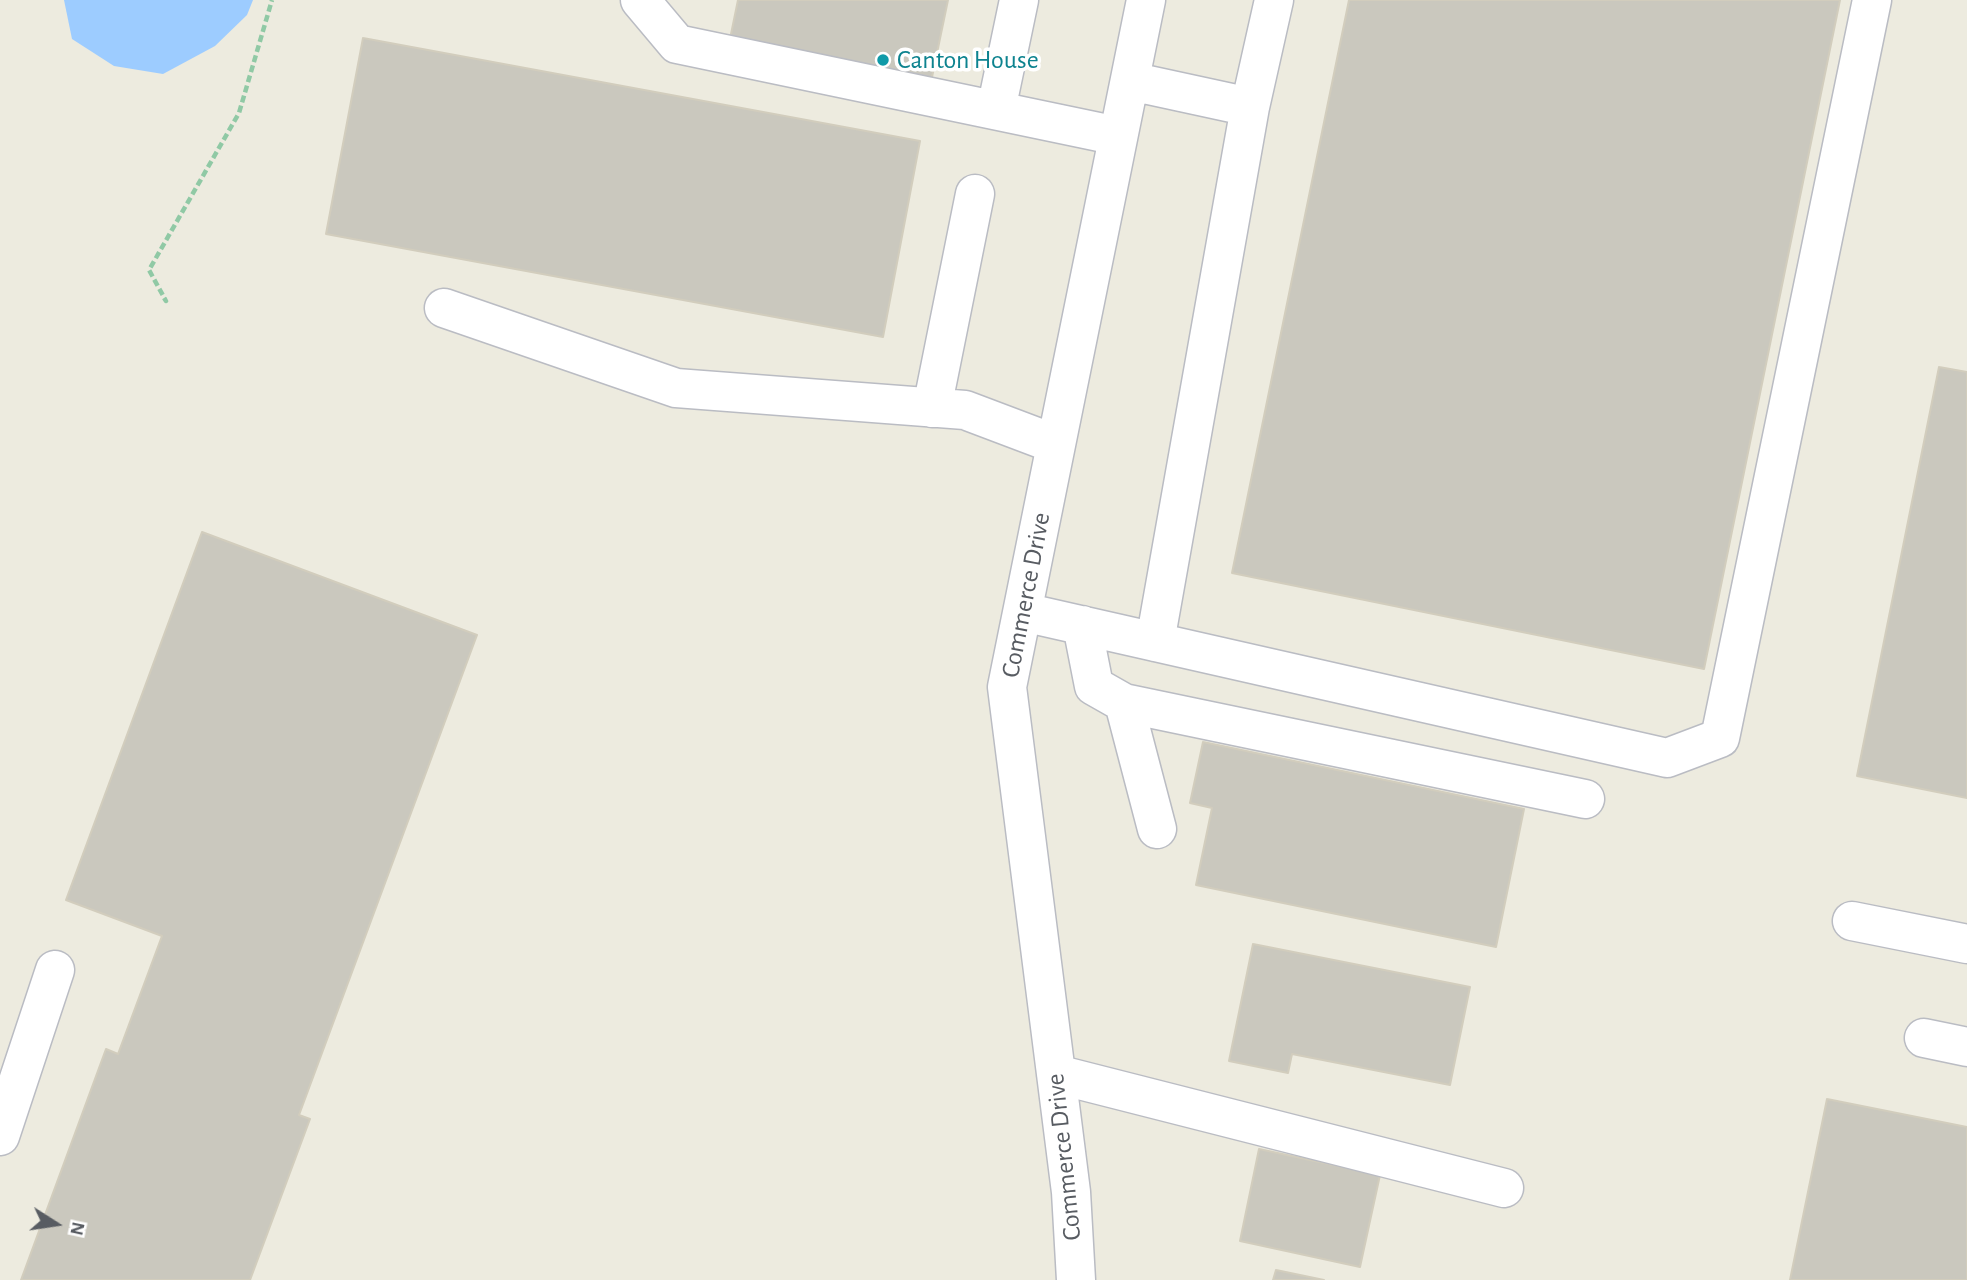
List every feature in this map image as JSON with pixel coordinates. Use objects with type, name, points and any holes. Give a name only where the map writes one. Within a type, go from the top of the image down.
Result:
[{"type":"street","points":[[640,0],[677,44],[1118,136]]},
{"type":"street","points":[[996,110],[1019,0]]},
{"type":"street","name":"Commerce Drive","points":[[1076,1280],[1071,1192],[1007,687],[1146,0]]},
{"type":"street","points":[[1155,642],[1250,107],[1273,0]]},
{"type":"street","points":[[1023,612],[1667,758],[1720,738],[1872,0]]},
{"type":"street","points":[[1130,81],[1250,107]]},
{"type":"street","points":[[932,408],[975,194]]},
{"type":"street","points":[[444,308],[676,388],[965,410],[1055,444]]},
{"type":"street","points":[[1082,625],[1094,686],[1124,703],[1585,799]]},
{"type":"street","points":[[1124,703],[1157,829]]},
{"type":"street","points":[[1852,921],[1967,944]]},
{"type":"street","points":[[0,1136],[55,970]]},
{"type":"street","points":[[1924,1038],[1967,1047]]},
{"type":"street","points":[[1056,1074],[1504,1188]]},
{"type":"path","points":[[164,298],[166,300],[149,270],[239,113],[272,0]]},
{"type":"water","points":[[64,0],[253,0],[247,15],[215,46],[163,74],[114,66],[72,39]]},
{"type":"building","name":"Canton House","points":[[738,0],[948,0],[931,82],[730,39]]},
{"type":"building","points":[[1349,0],[1840,0],[1704,669],[1232,573]]},
{"type":"building","points":[[363,38],[920,141],[883,337],[326,234]]},
{"type":"building","points":[[1939,367],[1967,372],[1967,798],[1857,776]]},
{"type":"building","points":[[202,532],[477,635],[299,1115],[310,1119],[250,1280],[21,1280],[106,1049],[118,1054],[162,936],[66,900]]},
{"type":"building","points":[[1203,742],[1524,809],[1496,947],[1196,885],[1212,808],[1190,803]]},
{"type":"building","points":[[1253,944],[1470,987],[1450,1085],[1292,1054],[1288,1073],[1229,1061]]},
{"type":"building","points":[[1827,1099],[1967,1127],[1967,1280],[1790,1280]]},
{"type":"building","points":[[1259,1149],[1380,1175],[1360,1267],[1240,1241]]},
{"type":"building","points":[[1276,1270],[1324,1280],[1273,1280]]},
{"type":"place","name":"Canton House","points":[[883,60]]}]
